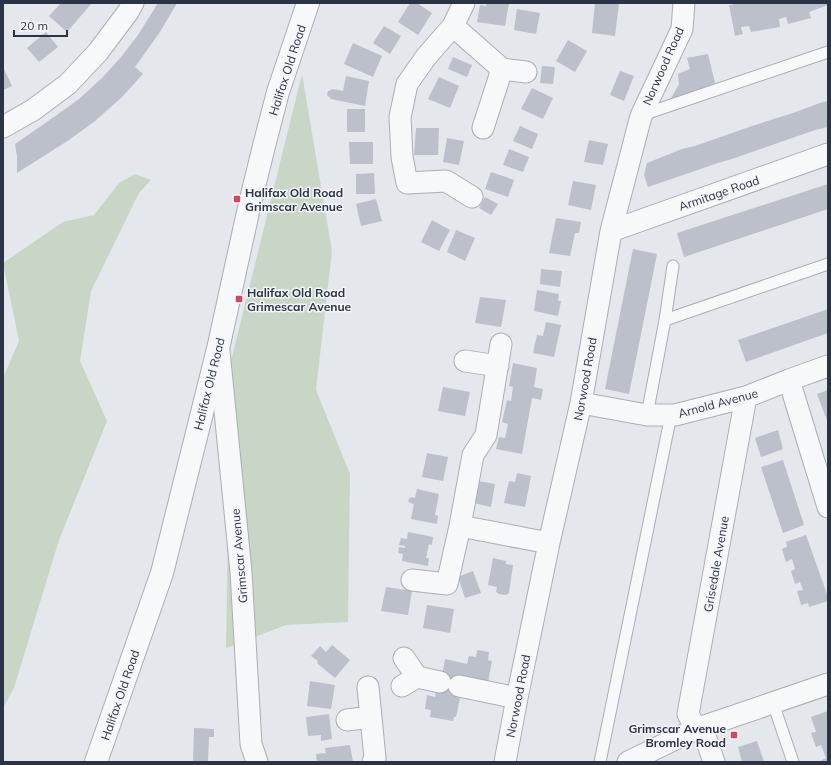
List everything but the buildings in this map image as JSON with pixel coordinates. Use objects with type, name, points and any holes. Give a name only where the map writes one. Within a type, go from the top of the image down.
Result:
[{"type":"street","points":[[3,127],[33,110],[68,84],[98,52],[133,3]]},
{"type":"street","name":"Halifax Old Road","points":[[96,762],[162,573],[218,349],[250,203],[268,130],[278,92],[308,3]]},
{"type":"street","points":[[464,3],[453,26],[426,57],[407,84],[400,117],[402,157],[407,183],[446,181],[472,197]]},
{"type":"street","name":"Norwood Road","points":[[505,762],[549,543],[581,403],[611,231],[641,116],[682,29],[684,3]]},
{"type":"street","points":[[453,26],[502,69],[526,72]]},
{"type":"street","points":[[483,128],[502,69]]},
{"type":"street","name":"Armitage Road","points":[[611,231],[828,154]]},
{"type":"street","points":[[412,580],[447,584],[473,456],[486,435],[502,344]]},
{"type":"street","name":"Grimscar Avenue","points":[[218,349],[241,572],[252,756]]},
{"type":"street","points":[[465,361],[498,366]]},
{"type":"street","name":"Arnold Avenue","points":[[581,403],[646,415],[675,415],[746,397],[828,366]]},
{"type":"street","points":[[789,380],[828,507]]},
{"type":"street","name":"Grisedale Avenue","points":[[714,762],[699,728],[688,714],[746,397]]},
{"type":"street","points":[[460,526],[549,543]]},
{"type":"street","points":[[404,658],[409,681],[450,684],[517,698]]},
{"type":"street","points":[[628,762],[699,728],[828,684]]},
{"type":"street","points":[[368,687],[375,758],[373,762]]},
{"type":"street","points":[[347,720],[371,717]]},
{"type":"lane","points":[[641,116],[828,52]]},
{"type":"lane","points":[[665,320],[828,264]]},
{"type":"lane","points":[[646,415],[665,320],[673,266]]},
{"type":"lane","points":[[600,762],[671,415]]},
{"type":"lane","points":[[773,703],[793,762]]},
{"type":"green space","points":[[302,74],[332,251],[316,390],[350,474],[348,622],[286,625],[226,648],[231,361]]},
{"type":"green space","points":[[135,174],[151,180],[139,193],[91,291],[80,361],[107,421],[59,540],[14,688],[3,708],[3,378],[19,341],[3,263],[63,222],[94,215],[119,183]]},
{"type":"place","name":"Halifax Old Road Grimscar Avenue","points":[[237,199]]},
{"type":"place","name":"Halifax Old Road Grimescar Avenue","points":[[239,299]]},
{"type":"place","name":"Grimscar Avenue Bromley Road","points":[[734,735]]}]
